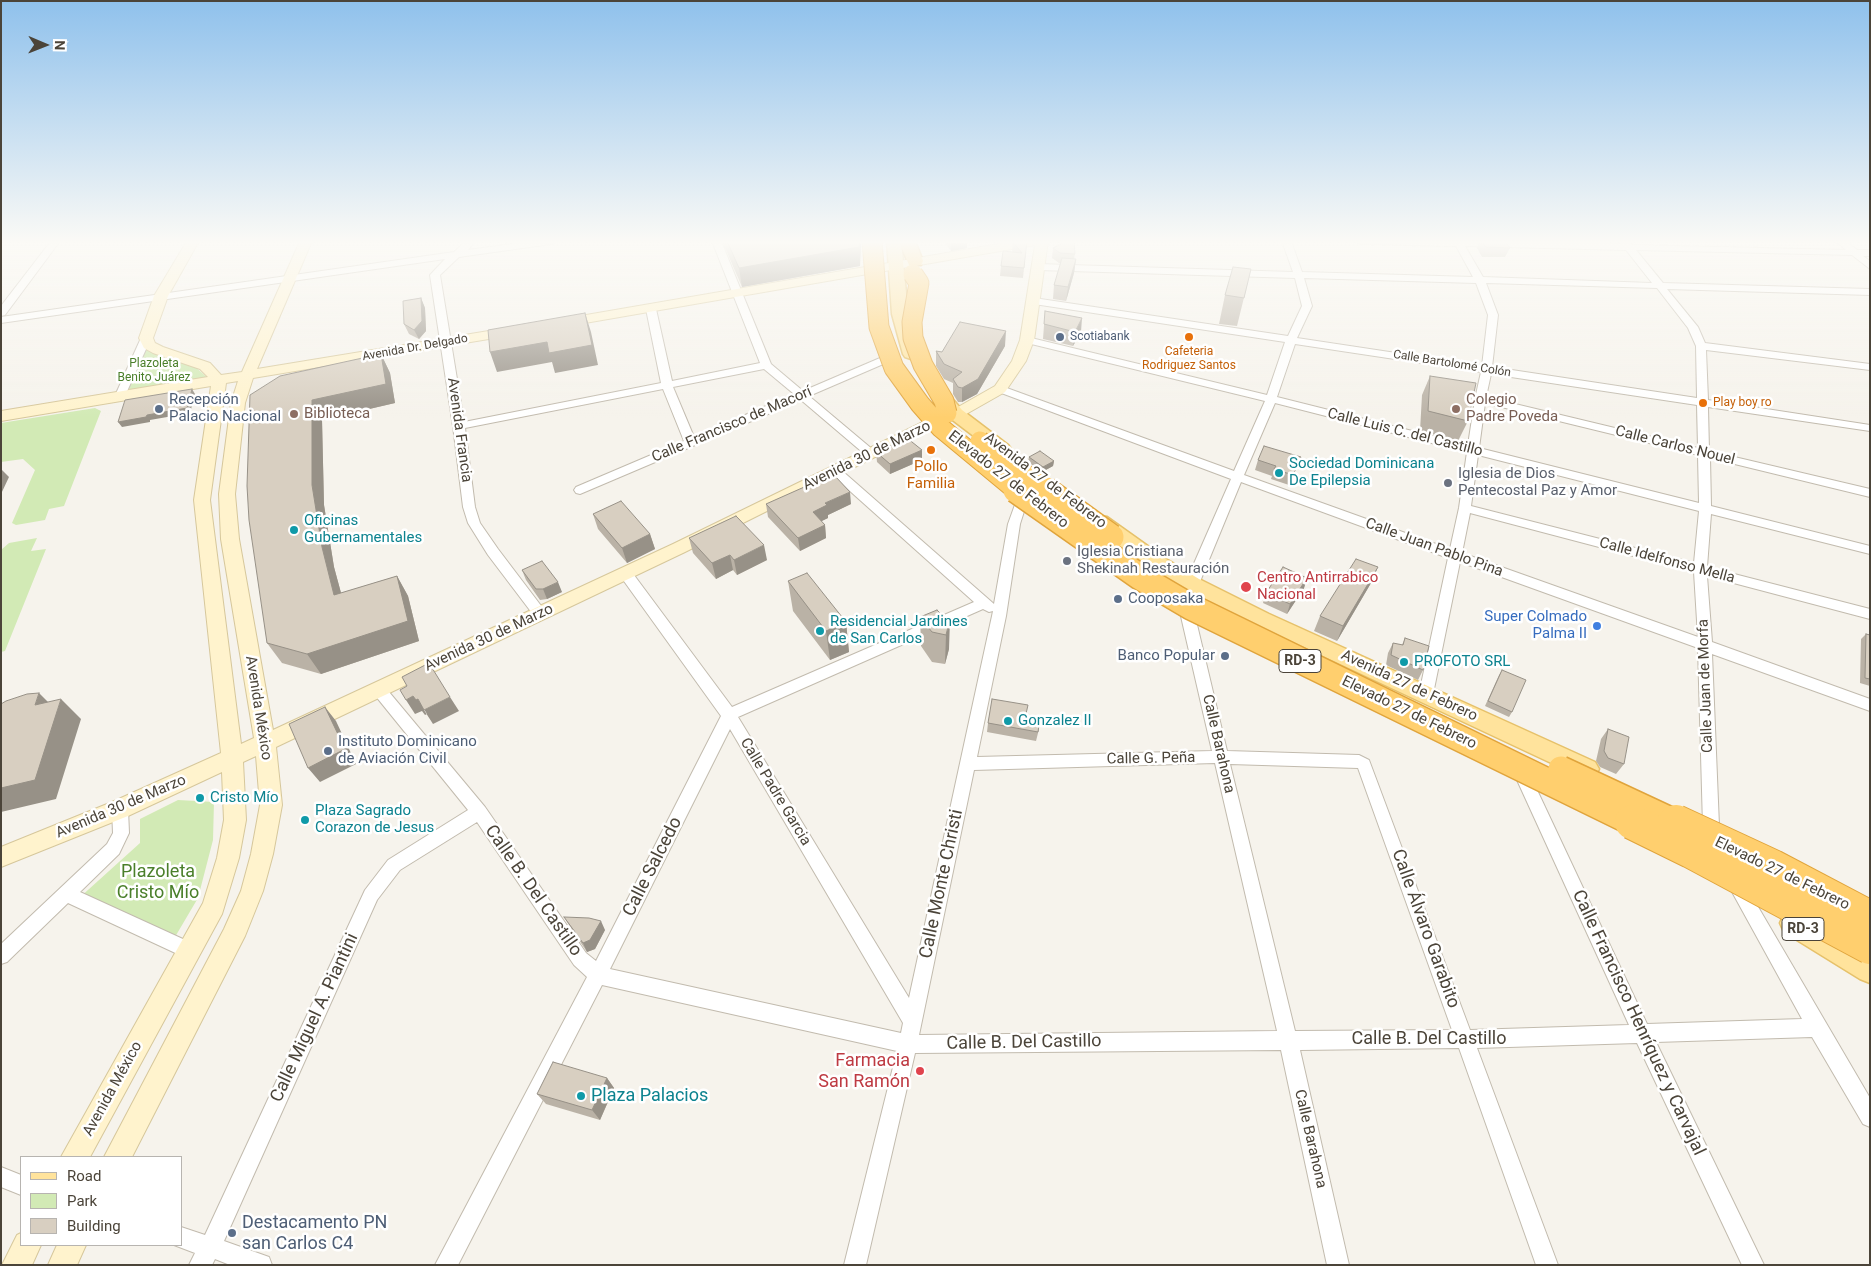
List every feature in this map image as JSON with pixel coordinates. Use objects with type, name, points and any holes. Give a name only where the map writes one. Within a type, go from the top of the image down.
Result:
[{"type":"highway","name":"Elevado 27 de Febrero","points":[[877,300],[879,327],[894,368],[910,391],[941,428],[1031,502],[1140,577],[1206,615],[1691,851],[1870,947]]},
{"type":"highway","name":"Elevado 27 de Febrero","points":[[891,300],[899,346],[907,366],[944,417],[984,444],[1155,570],[1196,596],[1773,867],[1870,918]]},
{"type":"highway","points":[[916,300],[912,322],[913,338],[923,365],[944,401],[944,417]]},
{"type":"highway","points":[[1691,851],[1772,904],[1870,955]]},
{"type":"main road","points":[[160,300],[146,338],[149,345],[158,350],[205,366],[218,381]]},
{"type":"main road","name":"Avenida México","points":[[119,1156],[233,936],[252,891],[262,854],[271,805],[265,742],[230,539],[227,494],[238,403],[246,376],[281,300]]},
{"type":"main road","points":[[553,325],[702,300]]},
{"type":"main road","name":"Avenida 27 de Febrero","points":[[872,300],[876,336],[884,360],[904,392],[944,417],[1159,564],[1192,584],[1262,619],[1711,826],[1870,909]]},
{"type":"main road","name":"Avenida 27 de Febrero","points":[[899,300],[900,314],[912,359],[944,417],[1021,502],[1187,612],[1737,888]]},
{"type":"main road","points":[[912,359],[917,315],[921,300]]},
{"type":"main road","points":[[1000,389],[1019,362],[1027,340],[1034,301]]},
{"type":"main road","name":"Avenida Dr. Delgado","points":[[1,416],[524,330]]},
{"type":"main road","name":"Avenida México","points":[[76,1156],[214,906],[228,858],[235,820],[232,758],[202,500],[218,381]]},
{"type":"main road","name":"Avenida 30 de Marzo","points":[[1,857],[120,809],[379,690],[626,574],[836,472],[1000,389]]},
{"type":"main road","name":"RD-3","points":[[1737,888],[1870,970]]},
{"type":"main road","points":[[16,1265],[26,1246]]},
{"type":"main road","points":[[62,1265],[72,1246]]},
{"type":"street","points":[[1,313],[11,300]]},
{"type":"street","points":[[1,320],[134,300]]},
{"type":"street","name":"Avenida Francia","points":[[439,300],[459,426],[469,507],[474,523],[493,552],[540,614]]},
{"type":"street","points":[[739,300],[766,365],[872,454]]},
{"type":"street","name":"Calle Barahona","points":[[1305,300],[1307,306],[1292,340],[1272,399],[1192,584],[1187,612],[1288,1040],[1338,1265]]},
{"type":"street","points":[[1426,694],[1465,508],[1480,399],[1487,370],[1493,315],[1487,300]]},
{"type":"street","name":"Calle Juan de Morfa","points":[[1672,300],[1693,327],[1701,346],[1705,510],[1700,570],[1705,645],[1711,826],[1737,888],[1870,1117]]},
{"type":"street","name":"Calle Bartolomé Colón","points":[[1034,301],[1702,404],[1870,428]]},
{"type":"street","points":[[650,309],[667,384],[691,443]]},
{"type":"street","points":[[119,398],[146,338]]},
{"type":"street","name":"Calle Luis C. del Castillo","points":[[1027,340],[1272,399],[1705,510],[1870,550]]},
{"type":"street","points":[[1701,346],[1870,367]]},
{"type":"street","name":"Calle Francisco de Macorí","points":[[580,490],[884,360]]},
{"type":"street","points":[[459,426],[766,365]]},
{"type":"street","name":"Calle Juan Pablo Pina","points":[[1000,389],[1870,705]]},
{"type":"street","name":"Calle Carlos Nouel","points":[[1480,399],[1870,493]]},
{"type":"street","points":[[836,472],[999,616]]},
{"type":"street","name":"Calle Monte Christi","points":[[855,1265],[908,1044],[999,616],[1014,524],[1021,502]]},
{"type":"street","name":"Calle Idelfonso Mella","points":[[1465,508],[1870,614]]},
{"type":"street","name":"Calle Padre Garcia","points":[[626,574],[729,715],[912,1020]]},
{"type":"street","points":[[729,715],[984,603]]},
{"type":"street","name":"Calle B. Del Castillo","points":[[379,690],[479,812],[580,959],[598,975],[908,1044],[1465,1039],[1643,1035],[1817,1028]]},
{"type":"street","name":"Calle Salcedo","points":[[446,1265],[598,975],[729,715]]},
{"type":"street","name":"Calle G. Peña","points":[[968,764],[1220,757],[1359,761],[1364,764]]},
{"type":"street","name":"Calle Álvaro Garabito","points":[[1364,764],[1547,1265]]},
{"type":"street","name":"Calle Francisco Henríquez y Carvajal","points":[[1525,780],[1643,1035],[1753,1265]]},
{"type":"street","points":[[1,956],[114,849],[121,833],[120,809]]},
{"type":"street","name":"Calle Miguel A. Piantini","points":[[200,1265],[211,1246],[371,896],[394,865],[479,812]]},
{"type":"street","points":[[66,894],[190,951]]},
{"type":"street","points":[[1,1177],[20,1185]]},
{"type":"street","points":[[182,1237],[261,1265]]},
{"type":"green space","name":"Plazoleta Benito Juárez","points":[[144,348],[191,363],[211,381],[124,396]]},
{"type":"green space","points":[[95,408],[101,411],[64,506],[49,509],[45,520],[16,525],[12,523],[35,470],[23,459],[1,462],[1,423]]},
{"type":"green space","points":[[37,538],[31,551],[46,549],[5,651],[1,652],[1,550],[9,543]]},
{"type":"green space","name":"Plazoleta Cristo Mío","points":[[178,800],[214,802],[213,840],[198,898],[175,937],[78,899],[140,843],[140,819]]},
{"type":"building","points":[[421,300],[422,321],[414,330],[404,324],[403,301]]},
{"type":"building","points":[[1045,311],[1082,318],[1075,332],[1044,324]]},
{"type":"building","points":[[585,313],[592,345],[549,353],[547,342],[490,352],[488,330]]},
{"type":"building","points":[[960,322],[1006,331],[978,379],[962,388],[958,387],[953,379],[962,372],[944,364],[936,351],[942,352]]},
{"type":"building","name":"Oficinas Gubernamentales","points":[[381,354],[386,384],[312,400],[312,485],[322,547],[334,595],[397,576],[408,621],[307,654],[267,643],[249,520],[247,486],[250,395],[280,376]]},
{"type":"building","points":[[1430,376],[1476,383],[1468,421],[1428,411]]},
{"type":"building","name":"Recepción Palacio Nacional","points":[[192,389],[187,408],[118,422],[125,400]]},
{"type":"building","points":[[907,438],[922,450],[890,464],[876,452]]},
{"type":"building","points":[[1264,446],[1301,457],[1293,475],[1274,469],[1276,466],[1258,460]]},
{"type":"building","points":[[1040,451],[1054,461],[1043,467],[1029,457]]},
{"type":"building","points":[[829,476],[835,476],[850,492],[825,503],[827,505],[813,512],[825,525],[798,538],[766,504]]},
{"type":"building","points":[[621,501],[650,534],[622,548],[593,514]]},
{"type":"building","points":[[736,516],[764,545],[734,560],[730,555],[712,563],[689,538]]},
{"type":"building","points":[[1356,559],[1378,567],[1343,626],[1320,616]]},
{"type":"building","points":[[542,561],[558,582],[543,589],[536,589],[522,570]]},
{"type":"building","points":[[1283,567],[1307,578],[1290,604],[1266,593]]},
{"type":"building","points":[[807,573],[846,622],[826,631],[788,581]]},
{"type":"building","points":[[937,610],[945,618],[950,619],[946,635],[932,632],[920,617]]},
{"type":"building","points":[[1866,634],[1870,635],[1870,679],[1865,678]]},
{"type":"building","points":[[1405,638],[1429,646],[1423,670],[1391,655],[1393,643],[1403,645]]},
{"type":"building","points":[[429,663],[450,697],[424,710],[418,699],[416,700],[413,696],[406,700],[400,690],[407,686],[402,677]]},
{"type":"building","points":[[1502,670],[1526,680],[1512,712],[1488,701]]},
{"type":"building","points":[[39,693],[35,705],[61,699],[35,780],[1,788],[1,704],[27,694]]},
{"type":"building","points":[[992,699],[1028,705],[1025,718],[1040,719],[1038,732],[988,723]]},
{"type":"building","points":[[325,707],[345,749],[308,768],[289,724]]},
{"type":"building","points":[[1608,729],[1629,737],[1624,764],[1608,758],[1604,751]]},
{"type":"building","points":[[564,917],[589,918],[601,921],[590,940],[583,943]]},
{"type":"building","points":[[553,1062],[607,1078],[592,1110],[537,1094]]},
{"type":"place","name":"Scotiabank","points":[[1060,337]]},
{"type":"place","name":"Cafeteria Rodriguez Santos","points":[[1189,337]]},
{"type":"place","name":"Play boy ro","points":[[1703,403]]},
{"type":"place","name":"Recepción Palacio Nacional","points":[[159,409]]},
{"type":"place","name":"Colegio Padre Poveda","points":[[1456,409]]},
{"type":"place","name":"Biblioteca","points":[[294,414]]},
{"type":"place","name":"Pollo Familia","points":[[931,450]]},
{"type":"place","name":"Sociedad Dominicana De Epilepsia","points":[[1279,473]]},
{"type":"place","name":"Iglesia de Dios Pentecostal Paz y Amor","points":[[1448,483]]},
{"type":"place","name":"Oficinas Gubernamentales","points":[[294,530]]},
{"type":"place","name":"Iglesia Cristiana Shekinah Restauración","points":[[1067,561]]},
{"type":"place","name":"Centro Antirrabico Nacional","points":[[1246,587]]},
{"type":"place","name":"Cooposaka","points":[[1118,599]]},
{"type":"place","name":"Super Colmado Palma II","points":[[1597,626]]},
{"type":"place","name":"Residencial Jardines de San Carlos","points":[[820,631]]},
{"type":"place","name":"Banco Popular","points":[[1225,656]]},
{"type":"place","name":"PROFOTO SRL","points":[[1404,662]]},
{"type":"place","name":"Gonzalez II","points":[[1008,721]]},
{"type":"place","name":"Instituto Dominicano de Aviación Civil","points":[[328,751]]},
{"type":"place","name":"Cristo Mío","points":[[200,798]]},
{"type":"place","name":"Plaza Sagrado Corazon de Jesus","points":[[305,820]]},
{"type":"place","name":"Farmacia San Ramón","points":[[920,1071]]},
{"type":"place","name":"Plaza Palacios","points":[[581,1096]]},
{"type":"place","name":"Destacamento PN san Carlos C4","points":[[232,1233]]}]
